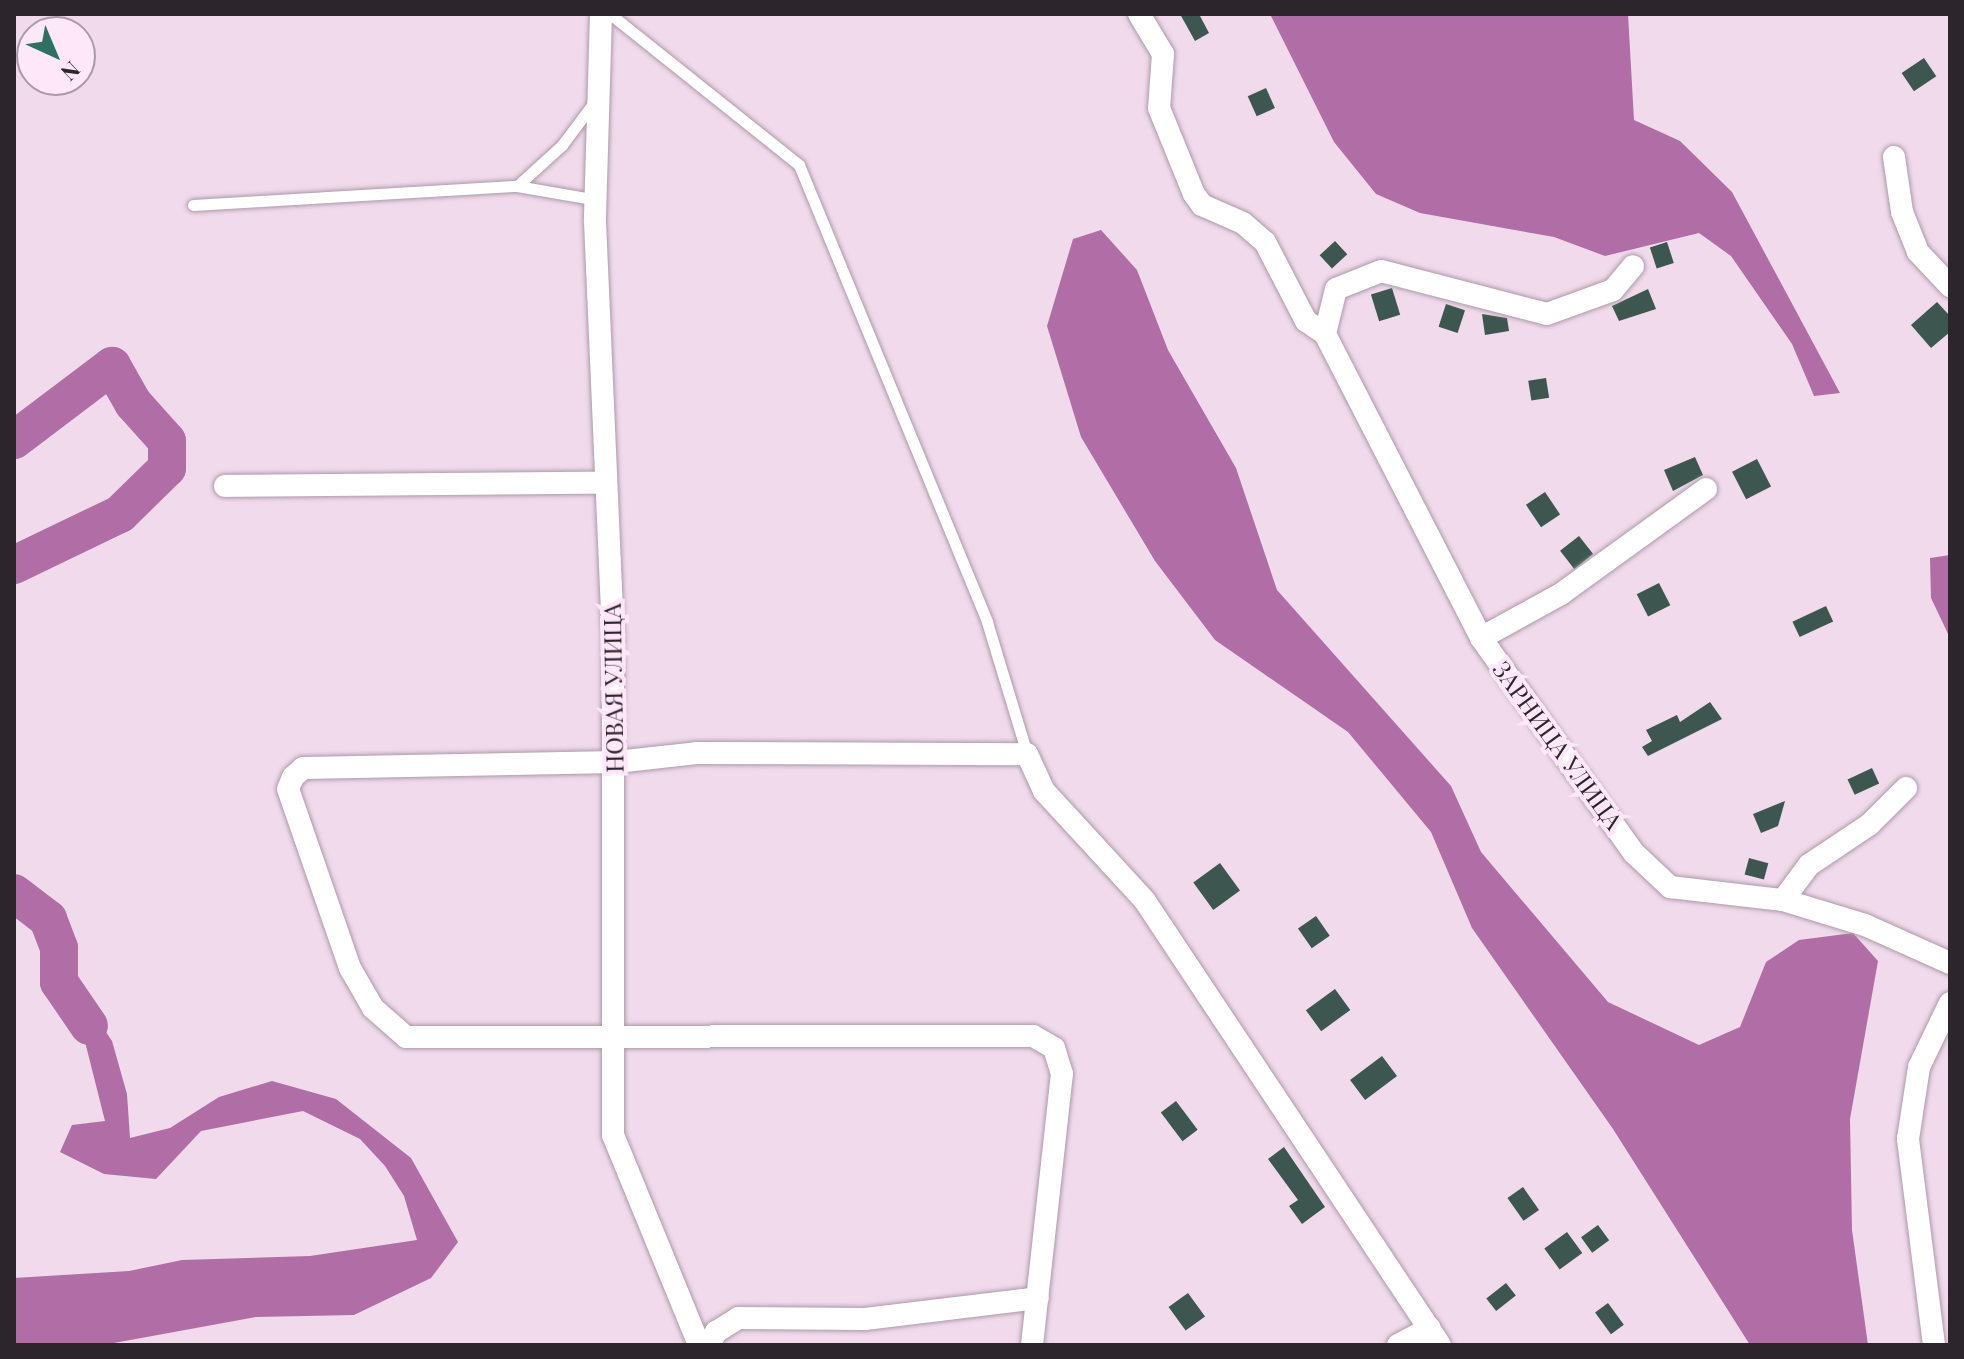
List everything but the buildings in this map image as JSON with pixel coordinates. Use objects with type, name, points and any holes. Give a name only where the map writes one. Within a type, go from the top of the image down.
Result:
[{"type":"street","name":"НОВАЯ УЛИЦА","points":[[601,14],[597,200],[604,483],[616,762],[613,1135],[699,1345]]},
{"type":"street","name":"ЗАРНИЦА УЛИЦА","points":[[1139,14],[1163,54],[1159,108],[1194,194],[1265,242],[1306,321],[1325,334],[1481,638],[1634,853],[1670,887],[1783,900],[1865,925],[1950,963]]},
{"type":"street","points":[[1894,157],[1902,212],[1918,252],[1950,286]]},
{"type":"street","points":[[1325,334],[1336,289],[1381,271],[1547,314],[1613,290],[1633,266]]},
{"type":"street","points":[[225,486],[604,483]]},
{"type":"street","points":[[1481,638],[1561,594],[1706,489]]},
{"type":"street","points":[[1032,1345],[1062,1074],[1054,1048],[1033,1036],[406,1037],[373,1008],[350,968],[288,789],[303,768],[616,762],[697,753],[1027,754],[1044,791],[1145,901],[1435,1337],[1398,1345]]},
{"type":"street","points":[[1783,900],[1809,865],[1870,824],[1906,788]]},
{"type":"street","points":[[1934,1345],[1908,1139],[1919,1067],[1950,1003]]},
{"type":"street","points":[[709,1345],[716,1332],[738,1318],[865,1319],[1038,1298]]},
{"type":"lane","points":[[610,14],[799,165],[987,622],[1027,754]]},
{"type":"lane","points":[[517,186],[562,145],[600,95]]},
{"type":"lane","points":[[193,205],[517,186],[597,200]]},
{"type":"shaded area","points":[[1270,14],[1628,14],[1634,120],[1680,141],[1732,192],[1840,393],[1814,396],[1792,344],[1731,256],[1699,233],[1605,256],[1554,237],[1420,213],[1376,194],[1334,142]]},
{"type":"shaded area","points":[[1101,230],[1137,270],[1168,350],[1236,468],[1277,590],[1451,786],[1481,852],[1608,1002],[1699,1045],[1740,1027],[1766,962],[1799,940],[1853,933],[1878,961],[1850,1119],[1852,1230],[1868,1345],[1750,1345],[1613,1129],[1472,928],[1431,832],[1348,732],[1215,640],[1155,561],[1081,437],[1047,326],[1073,239]]},
{"type":"shaded area","points":[[1950,555],[1950,638],[1931,598],[1930,558]]},
{"type":"shaded area","points":[[59,982],[93,1013],[112,1041],[127,1094],[130,1138],[170,1128],[219,1097],[272,1081],[336,1099],[411,1158],[458,1242],[431,1278],[354,1315],[256,1317],[103,1345],[14,1345],[14,1278],[129,1271],[182,1260],[310,1256],[417,1240],[404,1196],[385,1166],[360,1139],[303,1111],[201,1131],[156,1179],[104,1174],[60,1152],[72,1125],[105,1121],[79,1018]]},
{"type":"waterway","points":[[14,440],[112,366],[133,403],[167,441],[167,468],[120,514],[14,565]]},
{"type":"waterway","points":[[14,893],[48,919],[59,948],[59,982],[89,1026]]}]
